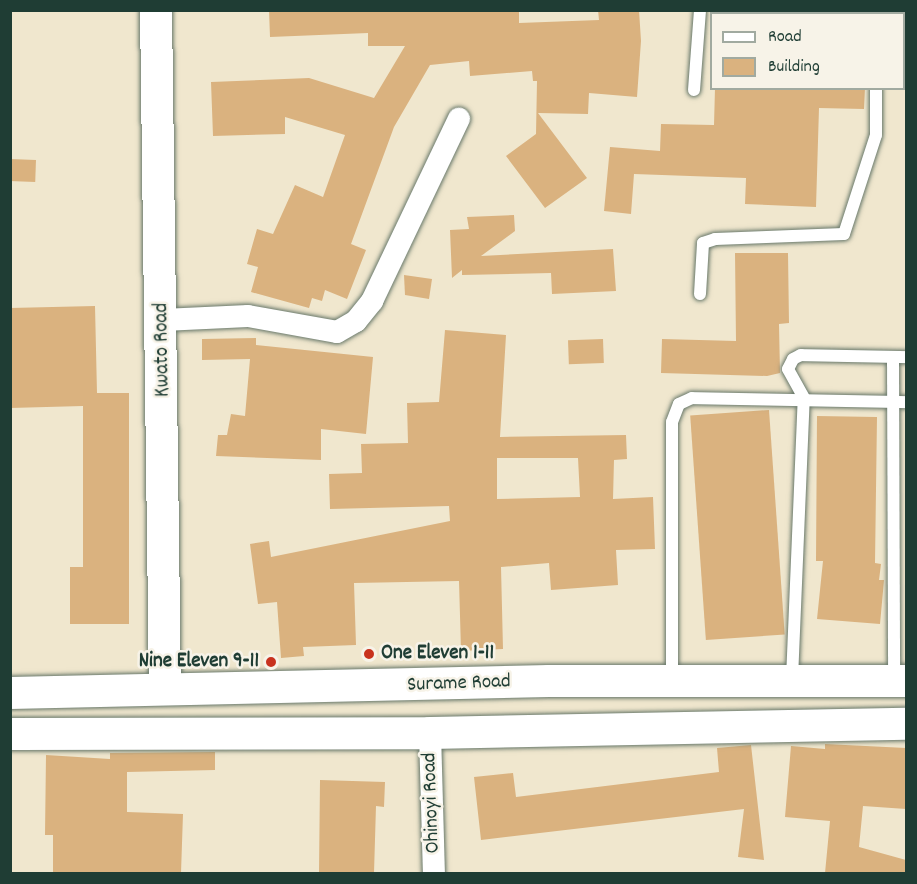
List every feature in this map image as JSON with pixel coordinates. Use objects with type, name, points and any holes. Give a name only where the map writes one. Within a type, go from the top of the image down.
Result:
[{"type":"street","name":"Kwato Road","points":[[156,10],[163,320],[165,689]]},
{"type":"street","points":[[163,320],[248,316],[337,332],[356,321],[372,301],[459,119]]},
{"type":"street","name":"Surame Road","points":[[10,693],[672,680],[791,683],[900,681]]},
{"type":"street","points":[[10,734],[430,733],[906,724]]},
{"type":"street","name":"Ohinoyi Road","points":[[430,733],[434,873]]},
{"type":"lane","points":[[694,90],[700,10]]},
{"type":"lane","points":[[700,294],[704,243],[715,238],[844,234],[876,135],[876,90]]},
{"type":"lane","points":[[791,683],[804,398],[788,369],[793,359],[801,355],[906,357]]},
{"type":"lane","points":[[893,357],[892,402],[900,681]]},
{"type":"lane","points":[[672,680],[672,423],[679,404],[692,398],[804,398],[906,402]]},
{"type":"building","points":[[269,10],[519,10],[519,23],[599,20],[598,10],[639,10],[641,41],[637,97],[589,93],[588,114],[538,113],[587,178],[545,208],[506,156],[536,134],[537,81],[533,81],[532,71],[470,76],[469,61],[430,65],[394,127],[351,244],[366,250],[347,299],[325,290],[322,301],[312,298],[309,308],[251,292],[258,267],[247,264],[257,229],[273,234],[295,185],[323,197],[345,135],[285,117],[285,134],[213,136],[211,82],[309,78],[374,98],[405,46],[368,46],[368,33],[270,37]]},
{"type":"building","points":[[715,90],[865,90],[864,109],[819,108],[816,207],[745,204],[746,178],[634,174],[631,214],[604,211],[610,147],[660,151],[661,124],[714,125]]},
{"type":"building","points":[[10,159],[36,160],[35,182],[10,181]]},
{"type":"building","points":[[514,215],[515,231],[481,256],[613,249],[616,291],[552,294],[551,273],[462,275],[462,270],[452,278],[450,230],[469,229],[467,217]]},
{"type":"building","points":[[735,253],[788,253],[789,323],[779,324],[780,373],[767,376],[661,373],[662,339],[736,341]]},
{"type":"building","points":[[404,275],[432,279],[429,299],[405,295]]},
{"type":"building","points":[[95,306],[97,393],[129,393],[129,624],[70,624],[70,567],[83,567],[83,406],[10,408],[10,308]]},
{"type":"building","points":[[445,330],[506,335],[500,437],[626,435],[627,459],[614,460],[613,499],[653,497],[655,549],[616,550],[618,585],[551,590],[549,563],[501,567],[503,649],[461,651],[459,581],[354,583],[356,645],[303,647],[304,656],[281,658],[277,602],[258,604],[250,544],[269,541],[271,557],[450,521],[449,506],[330,509],[329,474],[362,473],[361,444],[408,443],[407,403],[439,402]],"holes":[[[497,458],[578,458],[580,497],[497,499]]]},
{"type":"building","points":[[256,338],[256,345],[373,357],[366,434],[321,429],[321,460],[216,456],[218,435],[227,435],[231,414],[245,416],[250,359],[202,360],[202,339]]},
{"type":"building","points":[[603,339],[604,363],[569,364],[568,340]]},
{"type":"building","points":[[769,410],[785,634],[706,640],[690,416]]},
{"type":"building","points":[[817,416],[877,417],[875,563],[881,564],[879,580],[884,580],[880,624],[817,619],[823,561],[816,561]]},
{"type":"building","points":[[825,744],[906,748],[906,809],[863,806],[859,847],[906,860],[906,873],[825,873],[830,821],[785,817],[791,746],[825,749]]},
{"type":"building","points":[[751,745],[764,860],[738,857],[744,809],[481,840],[474,777],[513,773],[516,797],[719,772],[717,748]]},
{"type":"building","points":[[215,752],[215,770],[127,772],[127,812],[183,814],[181,873],[53,873],[53,835],[45,835],[46,755],[110,759],[110,753]]},
{"type":"building","points":[[320,780],[385,782],[384,807],[376,806],[374,873],[319,873]]},
{"type":"place","name":"One Eleven 1-11","points":[[369,654]]},
{"type":"place","name":"Nine Eleven 9-11","points":[[271,662]]}]
